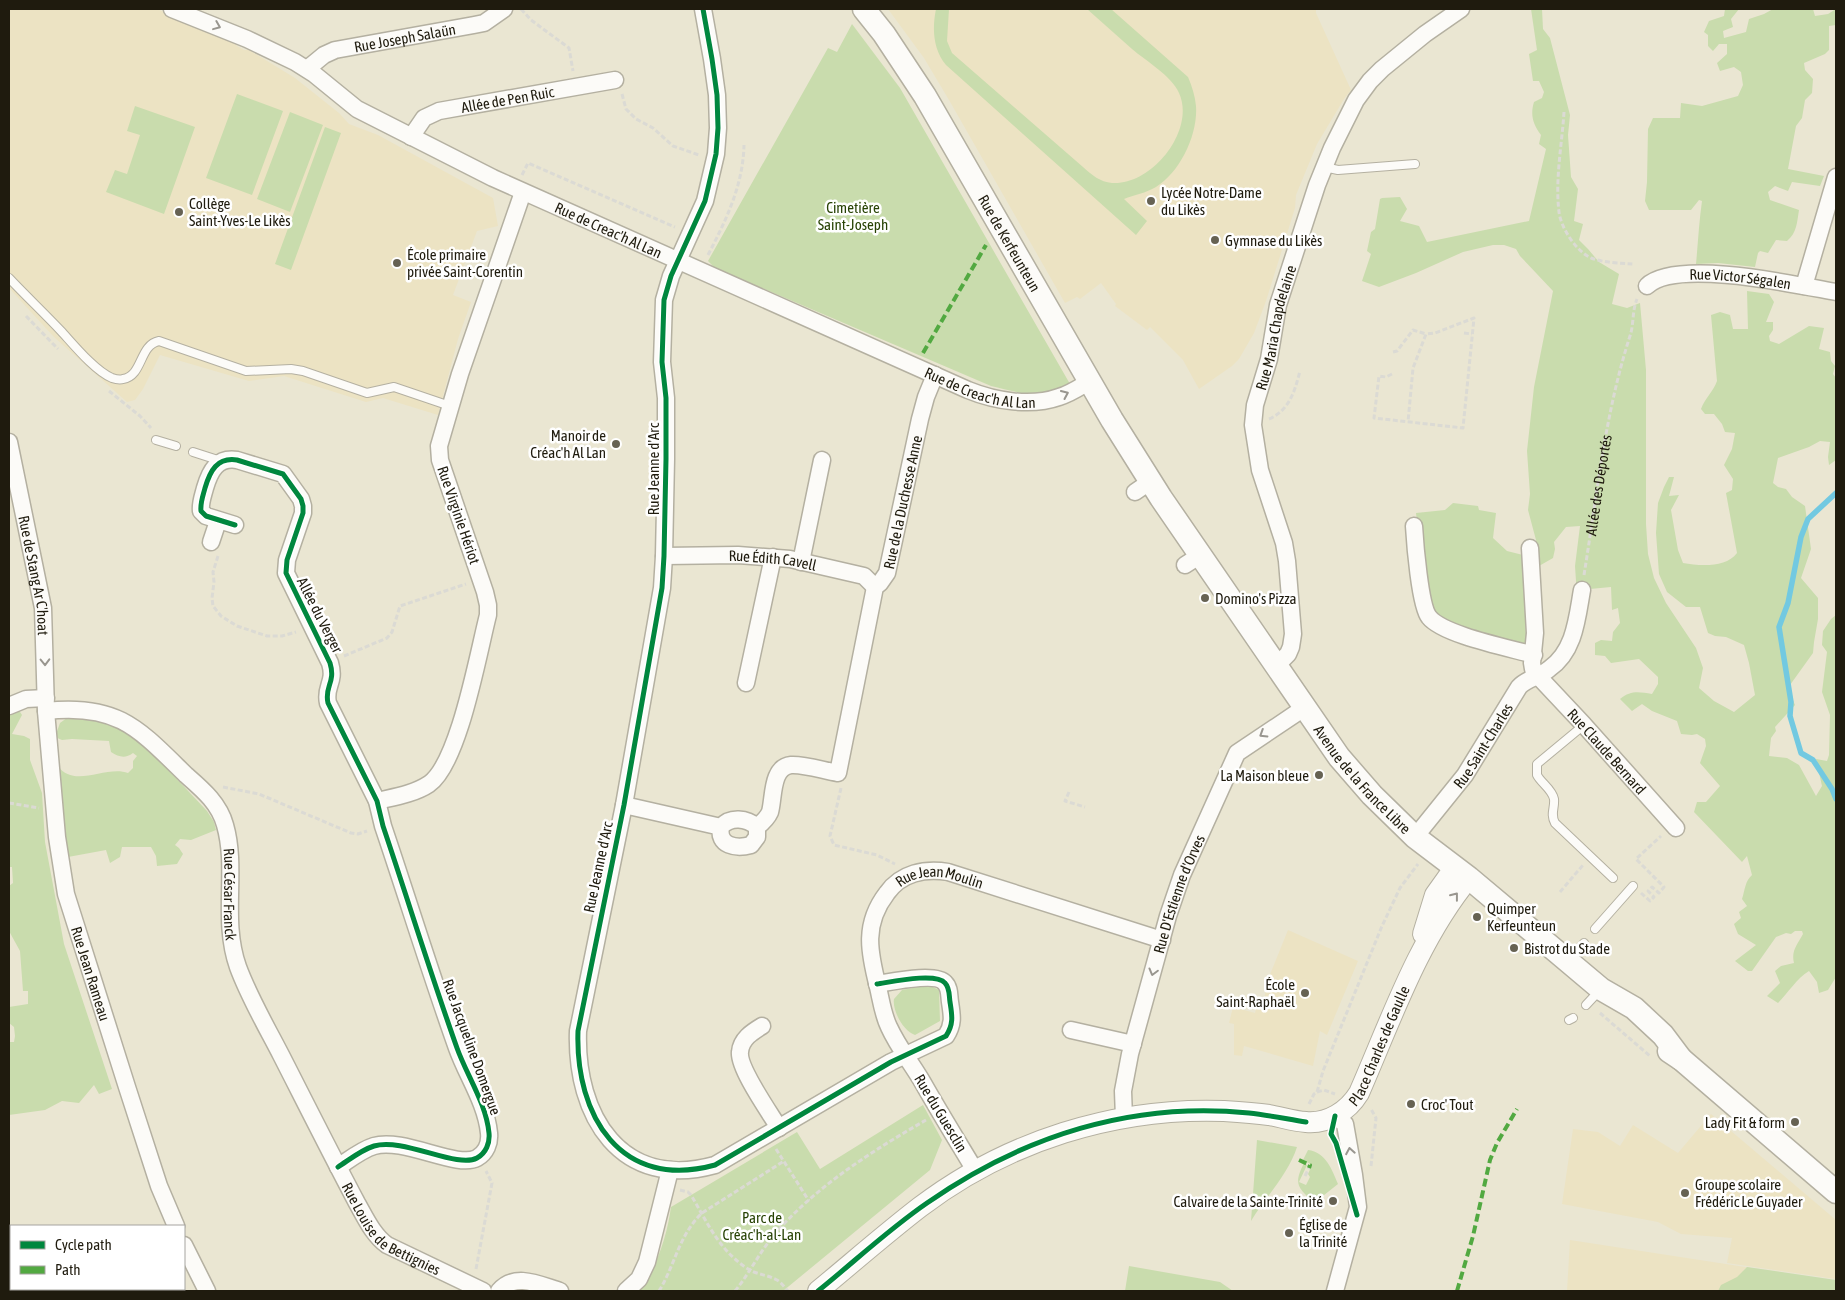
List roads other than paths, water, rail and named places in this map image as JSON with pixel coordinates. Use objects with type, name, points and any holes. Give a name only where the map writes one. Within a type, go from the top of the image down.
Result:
[{"type":"main road","name":"Rue de Kerfeunteun","points":[[864,9],[889,42],[925,96],[1090,381],[1143,486]]},
{"type":"main road","name":"Avenue de la France Libre","points":[[1143,486],[1192,561],[1276,666],[1348,768],[1372,795],[1423,843],[1462,872],[1569,961],[1593,997],[1634,1008],[1663,1035],[1681,1059],[1834,1185]]},
{"type":"street","name":"Rue de Creac'h Al Lan","points":[[172,9],[247,39],[307,69],[358,109],[519,190],[984,396],[1029,401],[1059,398],[1090,381]]},
{"type":"street","name":"Rue Joseph Salaün","points":[[307,69],[324,55],[335,50],[474,25],[488,20],[504,9]]},
{"type":"street","name":"Rue Jeanne d'Arc","points":[[703,9],[715,82],[717,141],[709,190],[665,291],[662,375],[666,398],[666,440],[662,588],[624,806],[580,1016],[578,1059],[586,1098],[607,1138],[637,1160],[670,1170],[693,1170],[715,1165],[891,1062],[946,1036],[951,1029],[953,1021],[947,984],[940,978],[877,984]]},
{"type":"street","name":"Rue Maria Chapdelaine","points":[[1276,666],[1288,654],[1293,634],[1287,562],[1282,537],[1260,470],[1253,425],[1254,405],[1269,359],[1278,305],[1324,167],[1356,100],[1370,81],[1425,34],[1461,9]]},
{"type":"street","name":"Allée de Pen Ruic","points":[[411,137],[424,118],[439,111],[615,80]]},
{"type":"street","points":[[1804,286],[1836,177]]},
{"type":"street","name":"Rue Virginie Hériot","points":[[378,801],[422,789],[438,776],[444,768],[458,732],[488,615],[485,592],[438,453],[450,406],[519,190]]},
{"type":"street","name":"Rue Victor Ségalen","points":[[1647,286],[1658,278],[1666,276],[1710,274],[1740,276],[1836,292]]},
{"type":"street","name":"Rue de la Duchesse Anne","points":[[757,827],[763,823],[769,814],[778,773],[785,767],[796,765],[839,781],[875,587],[887,573],[920,419],[935,375]]},
{"type":"street","name":"Rue de Stang Ar C'hoat","points":[[9,442],[44,608],[46,704]]},
{"type":"street","name":"Allée du Verger","points":[[222,461],[237,460],[283,474],[301,499],[304,506],[303,513],[285,569],[287,578],[333,672],[327,693],[328,703],[378,801]]},
{"type":"street","points":[[801,562],[822,460]]},
{"type":"street","points":[[222,461],[215,466],[209,475],[200,508],[201,512],[206,516],[235,525]]},
{"type":"street","points":[[211,542],[218,520]]},
{"type":"street","points":[[1414,526],[1424,605],[1429,618],[1446,629],[1534,655]]},
{"type":"street","points":[[1530,548],[1535,626],[1533,669],[1538,676],[1550,669],[1570,644],[1574,633],[1582,590]]},
{"type":"street","name":"Rue Édith Cavell","points":[[664,556],[773,557],[864,576],[875,587]]},
{"type":"street","points":[[746,683],[773,557]]},
{"type":"street","name":"Rue Claude Bernard","points":[[1538,676],[1675,826]]},
{"type":"street","name":"Rue Saint-Charles","points":[[1423,843],[1519,687],[1524,682],[1538,676]]},
{"type":"street","name":"Rue César Franck","points":[[9,706],[26,699],[68,710],[96,712],[130,724],[163,751],[216,805],[225,824],[228,838],[230,924],[239,967],[255,1004],[338,1167]]},
{"type":"street","name":"Rue Jean Rameau","points":[[46,704],[54,808],[66,894],[159,1186],[176,1225]]},
{"type":"street","name":"Rue D'Estienne d'Orves","points":[[1124,1118],[1123,1091],[1133,1044],[1180,880],[1237,754],[1304,708]]},
{"type":"street","name":"Rue Jacqueline Domergue","points":[[338,1167],[366,1149],[382,1144],[409,1146],[461,1160],[473,1160],[479,1157],[487,1147],[489,1138],[486,1119],[457,1049],[383,826],[378,801]]},
{"type":"street","points":[[624,806],[721,826]]},
{"type":"street","points":[[735,819],[748,822],[757,827],[758,832],[754,842],[746,846],[732,847],[723,842],[720,837],[721,826],[728,820],[735,819]]},
{"type":"street","name":"Rue Jean Moulin","points":[[906,1056],[889,1027],[877,984],[869,942],[872,921],[878,906],[889,889],[905,876],[917,872],[938,870],[958,874],[1162,940]]},
{"type":"street","name":"Place Charles de Gaulle","points":[[1335,1116],[1349,1107],[1359,1093],[1413,968],[1432,901],[1438,890],[1462,872]]},
{"type":"street","points":[[762,1026],[745,1038],[740,1058],[744,1070],[779,1128]]},
{"type":"street","points":[[1071,1030],[1133,1044]]},
{"type":"street","name":"Rue du Guesclin","points":[[906,1056],[976,1172]]},
{"type":"street","points":[[818,1291],[920,1207],[976,1172],[1008,1155],[1045,1139],[1084,1126],[1124,1118],[1210,1111],[1269,1115],[1306,1122],[1322,1121],[1335,1116],[1345,1124],[1356,1189],[1357,1215],[1335,1291]]},
{"type":"street","name":"Rue Louise de Bettignies","points":[[338,1167],[356,1203],[380,1240],[483,1291]]},
{"type":"street","points":[[626,1291],[639,1279],[647,1262],[670,1170]]},
{"type":"street","points":[[185,1247],[207,1291]]},
{"type":"street","points":[[499,1291],[508,1283],[518,1281],[560,1291]]},
{"type":"lane","points":[[1324,167],[1338,170],[1415,164]]},
{"type":"lane","points":[[9,278],[77,349],[111,378],[124,379],[129,377],[135,371],[148,347],[153,342],[159,341],[246,371],[291,369],[303,371],[367,393],[394,388],[450,406]]},
{"type":"lane","points":[[156,440],[176,446]]},
{"type":"lane","name":"Allée du Verger","points":[[193,452],[222,461]]},
{"type":"lane","points":[[1584,725],[1542,759],[1536,771],[1539,779],[1554,798],[1552,818],[1555,824],[1613,878]]},
{"type":"lane","points":[[1595,929],[1633,886]]},
{"type":"lane","points":[[1569,961],[1584,943]]},
{"type":"waterway","points":[[1836,493],[1808,519],[1801,537],[1788,603],[1779,627],[1791,702],[1790,716],[1801,753],[1813,760],[1832,789],[1836,799]]},
{"type":"place","name":"Lycée Notre-Dame du Likès","points":[[1151,201]]},
{"type":"place","name":"Collège Saint-Yves-Le Likès","points":[[179,212]]},
{"type":"place","name":"Gymnase du Likès","points":[[1215,240]]},
{"type":"place","name":"École primaire privée Saint-Corentin","points":[[397,263]]},
{"type":"place","name":"Manoir de Créac'h Al Lan","points":[[616,444]]},
{"type":"place","name":"Domino's Pizza","points":[[1205,598]]},
{"type":"place","name":"La Maison bleue","points":[[1319,775]]},
{"type":"place","name":"Quimper Kerfeunteun","points":[[1477,917]]},
{"type":"place","name":"Bistrot du Stade","points":[[1514,948]]},
{"type":"place","name":"École Saint-Raphaël","points":[[1305,993]]},
{"type":"place","name":"Croc' Tout","points":[[1411,1104]]},
{"type":"place","name":"Lady Fit & form","points":[[1795,1122]]},
{"type":"place","name":"Groupe scolaire Frédéric Le Guyader","points":[[1685,1193]]},
{"type":"place","name":"Calvaire de la Sainte-Trinité","points":[[1333,1201]]},
{"type":"place","name":"Église de la Trinité","points":[[1289,1233]]},
{"type":"park label","name":"Cimetière Saint-Joseph","points":[[853,216]]},
{"type":"park label","name":"Parc de Créac'h-al-Lan","points":[[762,1226]]}]
